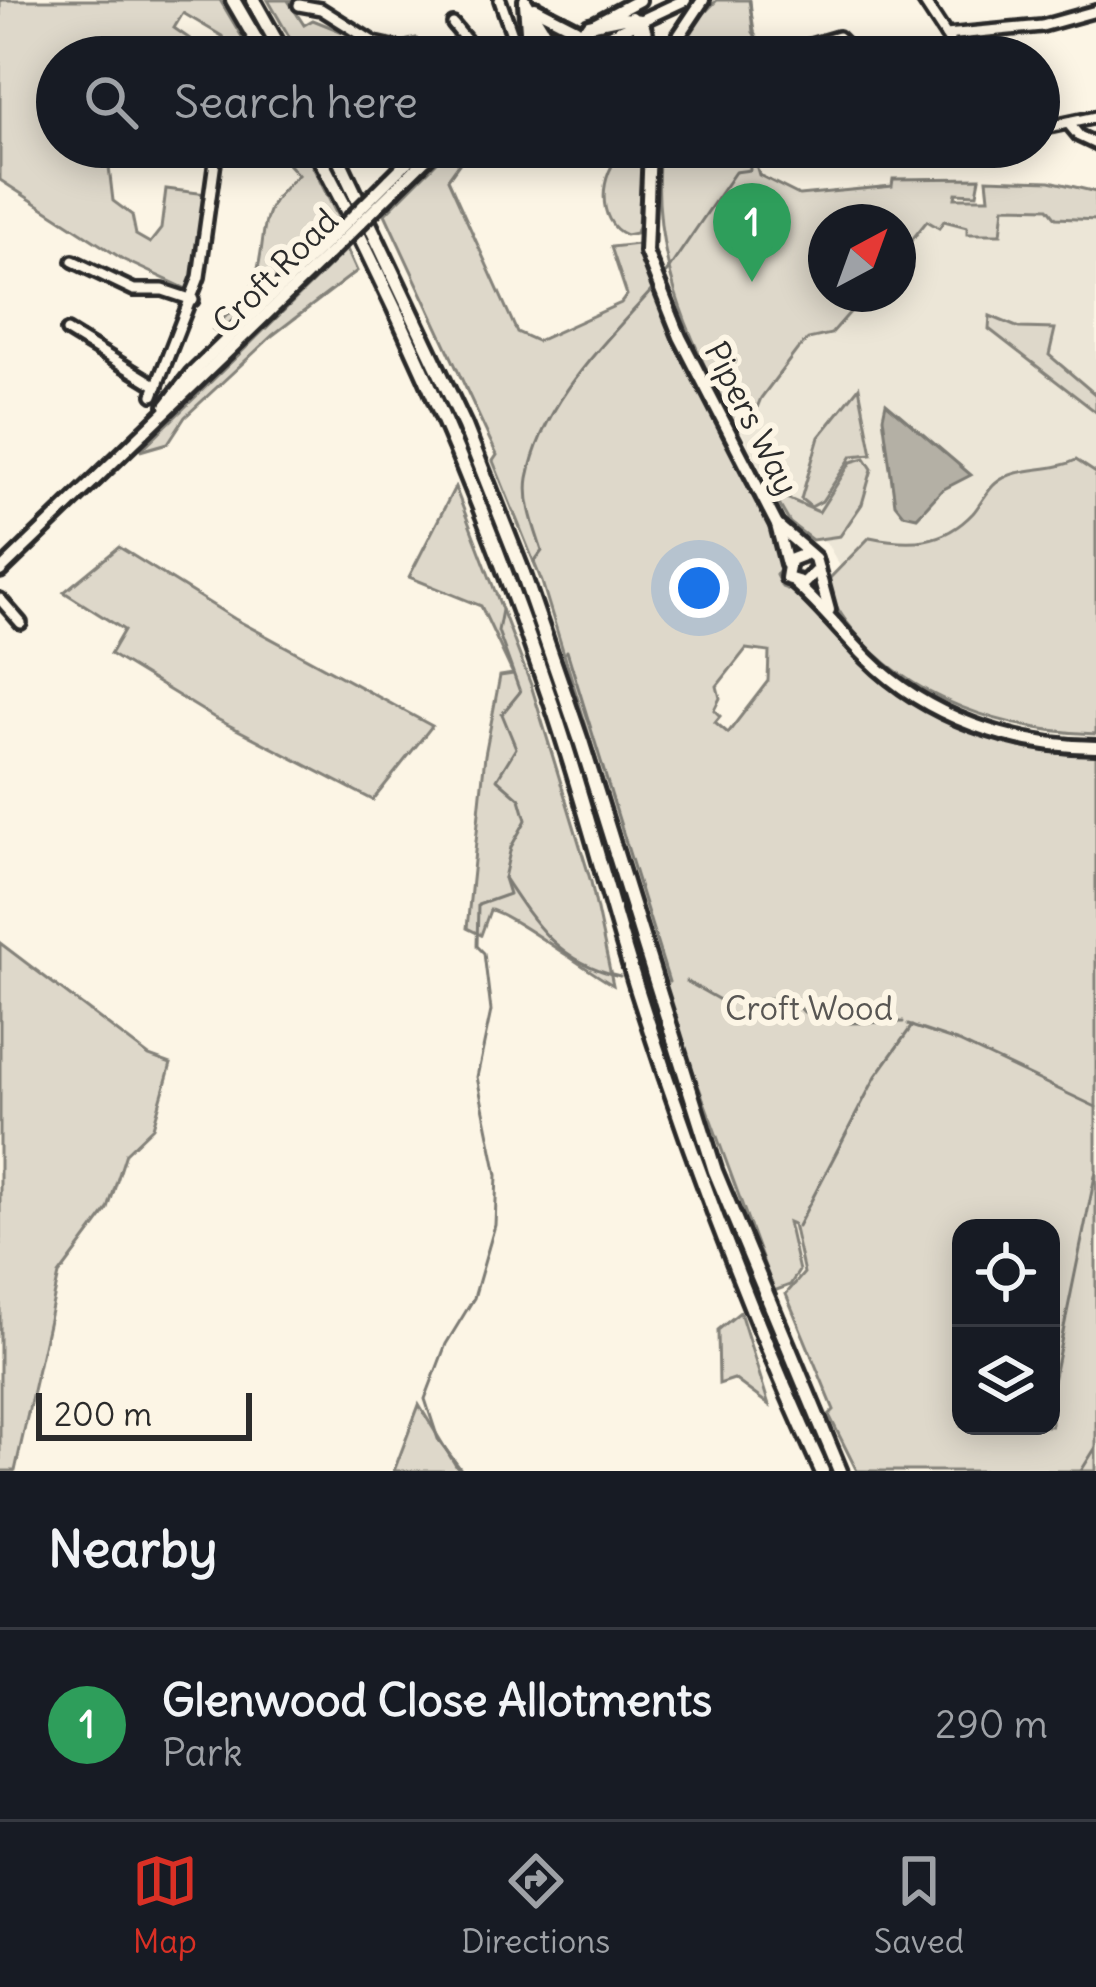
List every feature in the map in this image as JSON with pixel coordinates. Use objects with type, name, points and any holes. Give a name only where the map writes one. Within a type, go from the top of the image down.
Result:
[{"type":"highway","points":[[233,0],[254,36]]},
{"type":"highway","points":[[253,0],[273,36]]},
{"type":"highway","points":[[324,168],[402,324],[490,532],[560,729],[674,1101],[760,1330],[823,1471]]},
{"type":"highway","points":[[343,168],[465,426],[523,573],[583,744],[715,1171],[840,1471]]},
{"type":"main road","points":[[525,0],[527,36]]},
{"type":"main road","points":[[525,0],[550,20],[583,27],[636,21]]},
{"type":"main road","points":[[525,0],[542,36]]},
{"type":"main road","points":[[608,36],[685,0]]},
{"type":"main road","points":[[679,36],[703,0]]},
{"type":"main road","points":[[569,36],[633,3],[643,36]]},
{"type":"main road","points":[[526,18],[538,36]]},
{"type":"main road","name":"Croft Road","points":[[0,571],[405,168]]},
{"type":"main road","name":"Croft Road","points":[[392,184],[412,168]]},
{"type":"main road","name":"Pipers Way","points":[[649,168],[645,248],[680,337],[777,525],[787,564]]},
{"type":"main road","name":"Pipers Way","points":[[777,525],[808,553]]},
{"type":"main road","points":[[832,618],[818,569],[808,553],[787,564],[788,578],[879,669],[938,710],[1009,736],[1096,747]]},
{"type":"main road","points":[[796,584],[808,581],[818,569]]},
{"type":"street","points":[[500,0],[513,36]]},
{"type":"street","points":[[923,0],[946,35],[1042,26],[1096,11]]},
{"type":"street","points":[[299,5],[321,9],[364,36]]},
{"type":"street","points":[[453,24],[463,36]]},
{"type":"street","points":[[1060,126],[1096,117]]},
{"type":"street","points":[[1070,124],[1078,136],[1096,144]]},
{"type":"street","points":[[67,331],[155,390],[193,300],[206,245],[215,168]]},
{"type":"street","points":[[72,262],[134,290],[164,290],[193,300]]},
{"type":"street","points":[[171,358],[195,378]]},
{"type":"street","points":[[15,590],[1,604],[21,623]]},
{"type":"shaded area","points":[[990,198],[1096,207],[1096,474],[857,634],[831,595],[830,578],[840,566],[826,542],[807,538],[786,517],[739,427],[738,415],[749,396],[835,312],[916,312],[916,221],[925,210]]},
{"type":"shaded area","points":[[886,403],[971,475],[942,490],[917,517],[903,514],[895,504],[883,417]]},
{"type":"green space","points":[[0,0],[220,0],[241,36],[222,36],[183,13],[174,28],[186,36],[36,36],[36,168],[109,168],[113,201],[132,215],[136,235],[150,243],[161,229],[166,189],[207,194],[191,291],[124,260],[0,180]]},
{"type":"green space","points":[[268,0],[299,0],[289,2],[304,25],[313,20],[353,36],[289,36]]},
{"type":"green space","points":[[717,0],[749,0],[755,36],[686,36]]},
{"type":"green space","points":[[292,168],[314,168],[339,219],[219,333],[213,329],[256,277],[269,211],[298,175]]},
{"type":"green space","name":"Croft Wood","points":[[431,168],[456,168],[448,179],[517,332],[537,341],[621,303],[627,295],[611,247],[638,244],[667,326],[777,538],[782,566],[776,575],[782,587],[811,605],[873,670],[931,709],[998,739],[1065,754],[1096,754],[1096,1471],[857,1471],[829,1415],[834,1410],[786,1294],[804,1273],[793,1224],[788,1222],[799,1271],[790,1285],[774,1291],[684,1047],[542,582],[493,461],[497,455],[385,214]],"holes":[[[746,649],[769,652],[768,681],[728,733],[715,722],[720,716],[714,710],[720,698],[717,686]]]},
{"type":"green space","points":[[611,168],[641,168],[636,233],[626,235],[609,219],[604,196]]},
{"type":"green space","points":[[659,168],[757,168],[759,175],[799,195],[892,186],[893,179],[980,178],[977,194],[956,193],[955,198],[989,198],[987,179],[1050,181],[1096,192],[1096,220],[1056,218],[1048,208],[1004,207],[1001,234],[967,234],[967,227],[944,221],[939,228],[927,221],[916,235],[916,204],[808,204],[808,312],[850,312],[831,334],[808,339],[797,350],[761,398],[750,425],[736,427],[687,326],[666,258]]},
{"type":"green space","points":[[347,249],[357,271],[273,335],[185,417],[168,443],[140,451]]},
{"type":"green space","points":[[990,316],[1019,328],[1055,329],[1049,355],[1096,395],[1096,412],[989,329]]},
{"type":"green space","points":[[859,387],[872,454],[852,456],[822,501],[811,507],[801,499],[819,437]]},
{"type":"green space","points":[[865,458],[872,469],[862,504],[840,536],[812,540],[790,523],[776,499],[782,496],[819,512],[851,462]]},
{"type":"green space","points":[[1076,460],[1096,473],[1096,734],[995,718],[931,693],[875,654],[843,617],[833,599],[830,578],[870,537],[912,541],[938,537],[962,524],[1005,477]]},
{"type":"green space","points":[[455,487],[531,685],[591,882],[613,985],[499,913],[490,910],[481,935],[467,928],[485,755],[500,676],[513,674],[481,606],[409,577]]},
{"type":"green space","points":[[119,547],[235,619],[432,726],[373,800],[215,718],[110,654],[124,630],[64,592]]},
{"type":"green space","points":[[0,943],[149,1056],[171,1064],[153,1127],[126,1153],[108,1209],[59,1275],[15,1471],[0,1471]]},
{"type":"green space","points":[[740,1312],[769,1405],[734,1379],[719,1384],[718,1330]]},
{"type":"green space","points":[[419,1405],[459,1471],[394,1471]]},
{"type":"waterway","points":[[750,0],[756,36]]},
{"type":"waterway","points":[[666,273],[735,172],[750,168]]},
{"type":"waterway","points":[[534,562],[542,551],[527,487],[546,425],[595,354],[651,291]]},
{"type":"waterway","points":[[502,610],[498,631],[520,692],[502,714],[516,748],[497,779],[520,799],[526,820],[511,847],[504,878],[565,952],[620,976]]},
{"type":"waterway","points":[[567,651],[669,982]]},
{"type":"waterway","points":[[462,1471],[438,1439],[425,1399],[446,1344],[474,1298],[495,1225],[497,1175],[477,1077],[491,1011],[484,953],[477,946],[478,905],[509,894],[504,878]]},
{"type":"waterway","points":[[686,981],[725,1003],[765,1000]]},
{"type":"waterway","points":[[768,999],[787,994],[804,1012],[842,1021]]},
{"type":"waterway","points":[[849,1023],[903,1022]]},
{"type":"waterway","points":[[908,1025],[959,1042],[1096,1107]]},
{"type":"waterway","points":[[798,1226],[876,1076],[912,1026]]},
{"type":"waterway","points":[[1060,1347],[1096,1171]]},
{"type":"waterway","points":[[1081,1471],[1096,1447]]},
{"type":"place","name":"Glenwood Close Allotments","points":[[752,282]]}]
